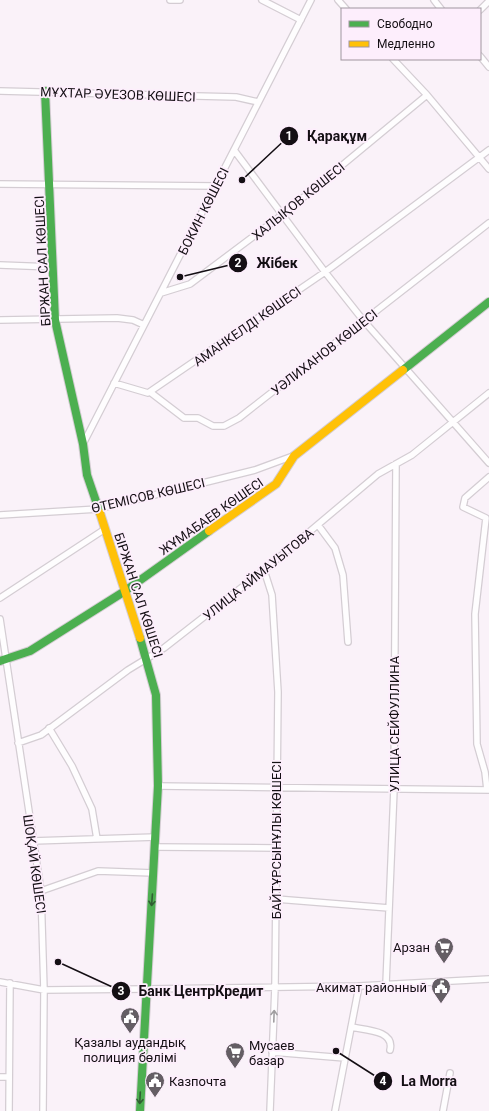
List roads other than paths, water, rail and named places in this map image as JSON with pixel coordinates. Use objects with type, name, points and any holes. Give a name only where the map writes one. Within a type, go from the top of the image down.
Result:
[{"type":"street","points":[[170,0],[180,0]]},
{"type":"street","points":[[262,0],[301,20]]},
{"type":"street","name":"БОКИН КӨШЕСІ","points":[[83,444],[258,102],[312,0]]},
{"type":"street","points":[[338,0],[345,8]]},
{"type":"street","points":[[434,0],[440,8]]},
{"type":"street","points":[[481,9],[489,1]]},
{"type":"street","points":[[481,57],[489,67]]},
{"type":"street","points":[[394,60],[427,96],[489,169]]},
{"type":"street","name":"МҰХТАР ӘУЕЗОВ КӨШЕСІ","points":[[0,91],[45,91],[236,98],[258,102]]},
{"type":"street","name":"БІРЖАН САЛ КӨШЕСІ","points":[[45,91],[55,320],[83,444],[87,475],[147,659],[156,695],[158,786],[140,1111]]},
{"type":"street","name":"ХАЛЫҚОВ КӨШЕСІ","points":[[161,293],[190,284],[282,214],[427,96]]},
{"type":"street","points":[[234,150],[325,272],[364,320],[489,464]]},
{"type":"street","name":"АМАНКЕЛДІ КӨШЕСІ","points":[[150,392],[325,272],[489,150]]},
{"type":"street","points":[[0,184],[216,186]]},
{"type":"street","name":"УӘЛИХАНОВ КӨШЕСІ","points":[[150,392],[184,418],[198,418],[213,426],[224,426],[239,418],[489,223]]},
{"type":"street","points":[[0,265],[53,266]]},
{"type":"street","name":"ЖҰМАБАЕВ КӨШЕСІ","points":[[3,661],[30,651],[125,591],[276,484],[294,456],[489,302]]},
{"type":"street","points":[[0,320],[117,318],[133,320],[144,325]]},
{"type":"street","points":[[114,383],[148,394],[150,392]]},
{"type":"street","name":"УЛИЦА АЙМАУЫТОВА","points":[[18,743],[30,740],[49,728],[128,670],[147,659],[205,617],[264,570],[378,474],[412,455],[489,393]]},
{"type":"street","name":"ӨТЕМІСОВ КӨШЕСІ","points":[[0,515],[98,509],[255,470],[294,456]]},
{"type":"street","name":"УЛИЦА СЕЙФУЛЛИНА","points":[[386,984],[394,790],[396,464]]},
{"type":"street","points":[[158,786],[488,790],[485,772],[477,744],[475,614],[486,518],[463,507],[465,498],[489,477]]},
{"type":"street","points":[[318,525],[335,548],[343,575],[348,642]]},
{"type":"street","points":[[0,598],[105,529]]},
{"type":"street","name":"БАЙТҰРСЫНҰЛЫ КӨШЕСІ","points":[[264,570],[272,595],[278,692],[275,987],[270,1111]]},
{"type":"street","name":"ШОҚАЙ КӨШЕСІ","points":[[0,619],[3,661],[18,743],[32,841],[41,891],[44,990],[43,1111]]},
{"type":"street","points":[[49,728],[72,766],[92,809],[97,838]]},
{"type":"street","points":[[32,841],[156,837]]},
{"type":"street","points":[[155,847],[276,848]]},
{"type":"street","points":[[41,891],[98,871],[154,873]]},
{"type":"street","points":[[276,898],[389,908]]},
{"type":"street","points":[[0,982],[44,990],[359,986],[489,979]]},
{"type":"street","points":[[9,1111],[8,1077],[10,984]]},
{"type":"street","points":[[335,1111],[359,986]]},
{"type":"street","points":[[351,1027],[385,1034],[390,1038],[392,1044],[390,1050]]},
{"type":"street","points":[[272,1052],[345,1058]]},
{"type":"street","points":[[443,1111],[450,1073]]},
{"type":"street","points":[[0,1077],[8,1077]]},
{"type":"place","name":"Қарақұм","points":[[242,180]]},
{"type":"place","name":"Жібек","points":[[180,277]]},
{"type":"place","name":"Банк ЦентрКредит","points":[[58,962]]},
{"type":"place","name":"Арзан","points":[[444,964]]},
{"type":"place","name":"Акимат районный","points":[[441,1004]]},
{"type":"place","name":"Қазалы аудандық полиция бөлімі","points":[[130,1034]]},
{"type":"place","name":"La Morra","points":[[336,1051]]},
{"type":"place","name":"Мусаев базар","points":[[235,1069]]},
{"type":"place","name":"Казпочта","points":[[155,1098]]}]
